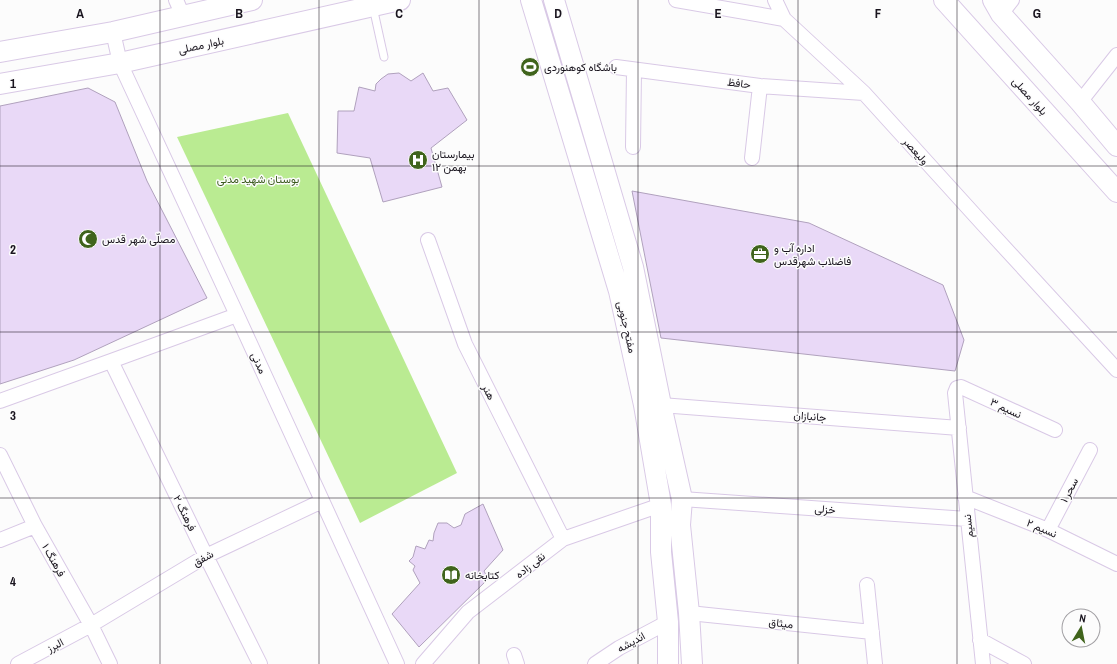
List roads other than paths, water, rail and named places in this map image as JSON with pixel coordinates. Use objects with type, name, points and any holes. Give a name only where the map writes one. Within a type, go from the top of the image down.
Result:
[{"type":"street","points":[[0,52],[113,32],[179,8],[252,0]]},
{"type":"street","name":"بلوار مصلی","points":[[0,84],[120,63],[400,0]]},
{"type":"street","name":"مفتح جنوبی","points":[[531,0],[628,288],[661,405],[682,499],[680,525],[690,613],[692,664]]},
{"type":"street","name":"مفتح جنوبی","points":[[554,0],[633,267],[628,288],[644,405],[661,505],[661,552],[668,622],[668,664]]},
{"type":"street","points":[[676,0],[784,19]]},
{"type":"street","points":[[775,0],[784,19]]},
{"type":"street","name":"بلوار مصلی","points":[[944,0],[1117,192]]},
{"type":"street","points":[[1002,5],[1117,146]]},
{"type":"street","name":"ولیعصر","points":[[784,19],[864,93],[1117,370]]},
{"type":"street","name":"مدنی","points":[[113,32],[120,63],[397,664]]},
{"type":"street","points":[[1080,102],[1117,55]]},
{"type":"street","name":"حافظ","points":[[616,67],[760,86],[864,93]]},
{"type":"street","points":[[633,147],[634,70]]},
{"type":"street","points":[[752,158],[760,86]]},
{"type":"street","name":"هنر","points":[[428,240],[465,344],[563,539]]},
{"type":"street","points":[[0,401],[237,315]]},
{"type":"street","name":"فرهنگ ۲","points":[[111,361],[260,664]]},
{"type":"street","name":"نسیم ۳","points":[[957,388],[961,387],[1055,430]]},
{"type":"street","name":"نسیم","points":[[957,388],[955,394],[983,664]]},
{"type":"street","name":"جانبازان","points":[[661,405],[959,428]]},
{"type":"street","name":"سحر ۱","points":[[1048,530],[1090,450]]},
{"type":"street","name":"فرهنگ ۱","points":[[0,455],[35,526],[91,625],[110,664]]},
{"type":"street","name":"نسیم ۲","points":[[965,497],[1048,530],[1117,564]]},
{"type":"street","points":[[661,505],[682,499]]},
{"type":"street","name":"خزلی","points":[[682,499],[967,519]]},
{"type":"street","name":"شفق","points":[[91,625],[206,556],[322,501]]},
{"type":"street","name":"نقی زاده","points":[[423,664],[468,612],[563,539],[661,505]]},
{"type":"street","points":[[0,540],[35,526]]},
{"type":"street","points":[[867,585],[875,664]]},
{"type":"street","name":"میثاق","points":[[690,613],[872,632]]},
{"type":"street","name":"اندیشه","points":[[596,664],[619,648],[668,622]]},
{"type":"street","name":"البرز","points":[[18,664],[91,625]]},
{"type":"street","points":[[980,640],[1024,664]]},
{"type":"lane","points":[[373,7],[384,57]]},
{"type":"place","name":"باشگاه کوهنوردی","points":[[530,67]]},
{"type":"place","name":"بیمارستان ۱۲ بهمن","points":[[418,160]]},
{"type":"place","name":"مصلّی شهر قدس","points":[[88,239]]},
{"type":"place","name":"اداره آب و فاضلاب شهرقدس","points":[[760,254]]},
{"type":"place","name":"کتابخانه","points":[[451,575]]},
{"type":"park label","name":"بوستان شهید مدنی","points":[[258,179]]}]
